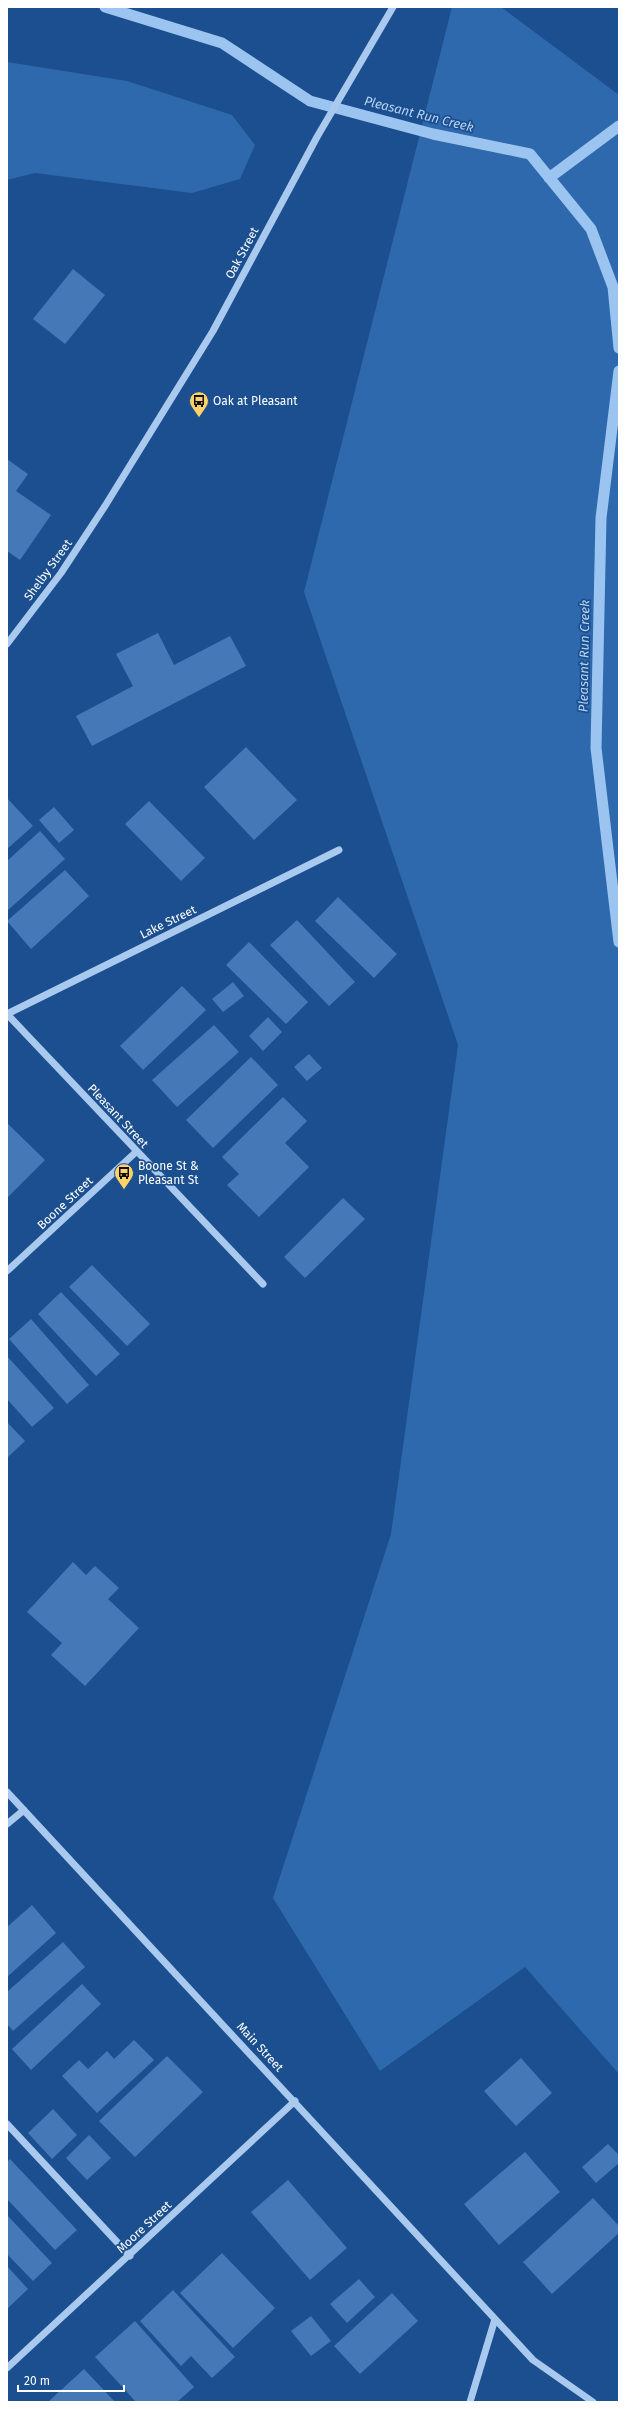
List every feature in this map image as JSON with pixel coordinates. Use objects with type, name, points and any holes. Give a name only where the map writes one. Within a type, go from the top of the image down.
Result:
[{"type":"street","name":"Oak Street","points":[[105,506],[213,331],[317,137],[393,7]]},
{"type":"street","name":"Shelby Street","points":[[7,644],[61,573],[105,506]]},
{"type":"street","name":"Lake Street","points":[[7,1014],[339,850]]},
{"type":"street","name":"Pleasant Street","points":[[7,1014],[263,1284]]},
{"type":"street","name":"Boone Street","points":[[7,1271],[137,1151]]},
{"type":"street","name":"Main Street","points":[[7,1792],[295,2101],[532,2360],[569,2388],[593,2402]]},
{"type":"street","points":[[7,1824],[24,1810]]},
{"type":"street","name":"Moore Street","points":[[7,2368],[130,2256],[295,2101]]},
{"type":"street","points":[[7,2124],[130,2256]]},
{"type":"street","points":[[470,2402],[495,2319]]},
{"type":"shaded area","points":[[452,7],[501,7],[619,95],[619,2074],[525,1967],[380,2071],[273,1898],[391,1534],[458,1045],[304,592]]},
{"type":"shaded area","points":[[7,62],[127,81],[232,115],[255,145],[240,179],[192,193],[35,173],[7,180]]},
{"type":"building","points":[[73,269],[105,295],[65,344],[33,319]]},
{"type":"building","points":[[7,459],[28,474],[16,491],[51,515],[20,560],[7,551]]},
{"type":"building","points":[[158,633],[174,665],[230,636],[246,666],[92,746],[76,716],[133,686],[116,654]]},
{"type":"building","points":[[246,747],[297,800],[254,840],[204,787]]},
{"type":"building","points":[[7,798],[33,826],[7,849]]},
{"type":"building","points":[[149,801],[205,858],[181,881],[125,824]]},
{"type":"building","points":[[54,807],[74,830],[59,843],[39,820]]},
{"type":"building","points":[[40,831],[65,859],[7,911],[7,861]]},
{"type":"building","points":[[65,870],[89,896],[31,949],[7,921]]},
{"type":"building","points":[[338,897],[397,954],[374,978],[315,921]]},
{"type":"building","points":[[297,920],[355,982],[329,1006],[270,945]]},
{"type":"building","points":[[249,942],[308,1002],[286,1024],[226,965]]},
{"type":"building","points":[[233,982],[244,996],[223,1012],[212,999]]},
{"type":"building","points":[[182,986],[206,1010],[143,1070],[120,1046]]},
{"type":"building","points":[[268,1017],[282,1032],[263,1051],[249,1036]]},
{"type":"building","points":[[214,1025],[239,1052],[177,1107],[152,1080]]},
{"type":"building","points":[[309,1054],[322,1068],[307,1081],[294,1067]]},
{"type":"building","points":[[251,1057],[278,1085],[213,1148],[186,1120]]},
{"type":"building","points":[[283,1097],[307,1121],[285,1143],[309,1167],[259,1217],[227,1185],[239,1174],[222,1157]]},
{"type":"building","points":[[7,1123],[45,1160],[7,1198]]},
{"type":"building","points":[[343,1198],[365,1219],[305,1278],[284,1257]]},
{"type":"building","points":[[92,1265],[150,1324],[127,1346],[69,1287]]},
{"type":"building","points":[[61,1292],[120,1354],[96,1376],[38,1314]]},
{"type":"building","points":[[31,1319],[89,1385],[67,1404],[9,1339]]},
{"type":"building","points":[[7,1356],[54,1408],[32,1427],[7,1399]]},
{"type":"building","points":[[7,1422],[25,1441],[7,1458]]},
{"type":"building","points":[[73,1562],[86,1575],[95,1566],[119,1588],[108,1599],[139,1628],[85,1686],[51,1655],[62,1643],[27,1612]]},
{"type":"building","points":[[32,1905],[56,1933],[7,1977],[7,1927]]},
{"type":"building","points":[[63,1942],[85,1967],[13,2031],[7,2024],[7,1992]]},
{"type":"building","points":[[82,1984],[101,2004],[31,2070],[12,2049]]},
{"type":"building","points":[[134,2040],[154,2060],[97,2113],[62,2076],[79,2060],[88,2069],[107,2051],[114,2059]]},
{"type":"building","points":[[167,2056],[203,2092],[135,2157],[99,2121]]},
{"type":"building","points":[[521,2058],[552,2093],[516,2126],[484,2091]]},
{"type":"building","points":[[53,2109],[77,2135],[52,2159],[28,2133]]},
{"type":"building","points":[[89,2135],[111,2158],[87,2180],[66,2158]]},
{"type":"building","points":[[608,2144],[619,2155],[619,2163],[596,2183],[582,2167]]},
{"type":"building","points":[[525,2152],[560,2192],[499,2245],[464,2204]]},
{"type":"building","points":[[10,2159],[77,2230],[55,2250],[7,2199],[7,2162]]},
{"type":"building","points":[[288,2180],[347,2248],[310,2280],[251,2212]]},
{"type":"building","points":[[593,2198],[619,2226],[619,2233],[552,2294],[523,2262]]},
{"type":"building","points":[[7,2215],[52,2263],[33,2281],[7,2254]]},
{"type":"building","points":[[222,2253],[275,2308],[233,2348],[180,2293]]},
{"type":"building","points":[[7,2266],[28,2289],[7,2309]]},
{"type":"building","points":[[359,2279],[375,2297],[347,2323],[330,2304]]},
{"type":"building","points":[[173,2290],[235,2357],[212,2378],[191,2356],[181,2366],[140,2321]]},
{"type":"building","points":[[392,2293],[418,2321],[360,2374],[334,2346]]},
{"type":"building","points":[[311,2316],[331,2341],[311,2356],[291,2331]]},
{"type":"building","points":[[135,2321],[194,2387],[177,2402],[136,2402],[95,2357]]},
{"type":"building","points":[[84,2369],[115,2402],[49,2401]]},
{"type":"waterway","name":"Pleasant Run Creek","points":[[105,7],[222,43],[310,101],[433,134],[530,154],[591,229],[613,287],[619,348]]},
{"type":"waterway","points":[[549,178],[619,126]]},
{"type":"waterway","name":"Pleasant Run Creek","points":[[619,371],[601,518],[596,748],[619,942]]},
{"type":"place","name":"Oak at Pleasant","points":[[199,418]]},
{"type":"place","name":"Boone St & Pleasant St","points":[[124,1190]]}]
